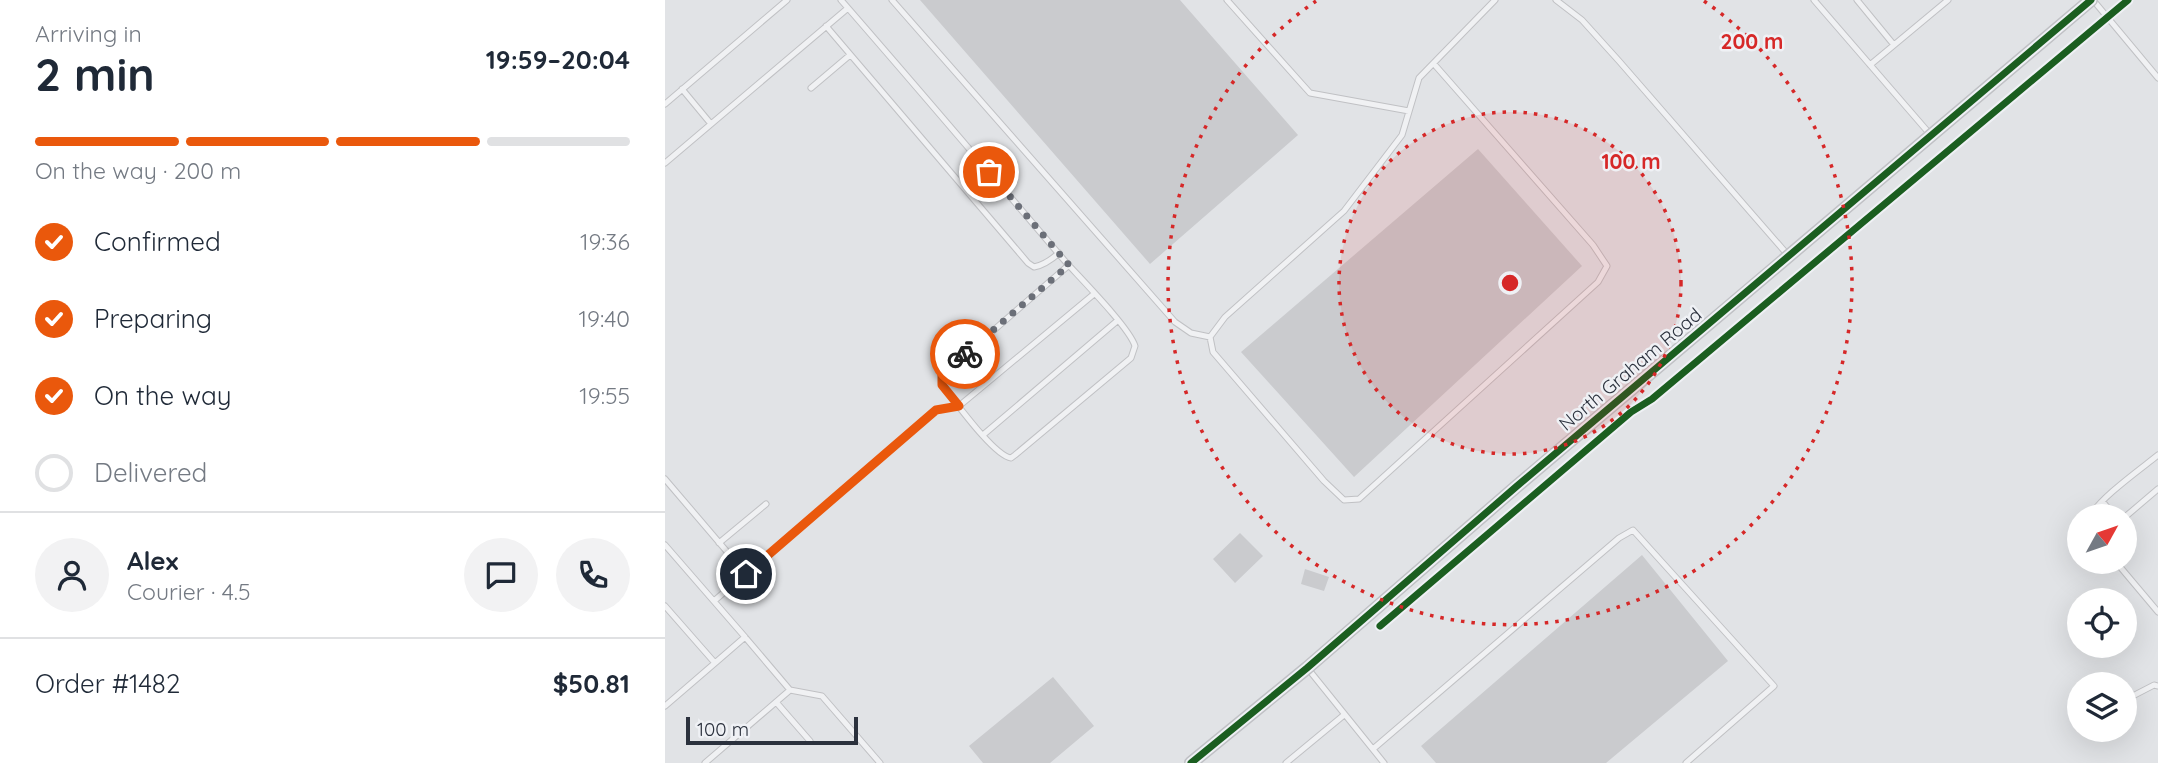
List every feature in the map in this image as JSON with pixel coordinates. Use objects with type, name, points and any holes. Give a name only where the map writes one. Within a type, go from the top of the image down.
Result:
[{"type":"street","name":"North Graham Road","points":[[1191,763],[1307,668],[1517,486],[2092,0]]},
{"type":"lane","points":[[665,104],[787,0]]},
{"type":"lane","points":[[841,0],[1133,339],[1135,346],[1131,358],[1011,458],[1005,457],[942,385],[942,375],[1069,265]]},
{"type":"lane","points":[[891,0],[1175,322],[1191,333],[1210,337]]},
{"type":"lane","points":[[1227,0],[1310,93],[1409,111]]},
{"type":"lane","points":[[1434,64],[1593,245],[1607,266],[1598,282],[1359,499],[1344,500],[1324,481],[1213,352],[1210,337],[1225,317],[1344,211],[1402,135],[1419,78],[1495,0]]},
{"type":"lane","points":[[1556,0],[1582,20],[1789,256]]},
{"type":"lane","points":[[1814,0],[1931,136]]},
{"type":"lane","points":[[1857,0],[1894,45]]},
{"type":"lane","points":[[1870,65],[1948,0]]},
{"type":"lane","points":[[2092,0],[2158,78]]},
{"type":"lane","points":[[665,163],[848,8]]},
{"type":"lane","points":[[826,26],[1027,263],[1034,267],[1039,266],[1059,253]]},
{"type":"lane","points":[[811,88],[851,55]]},
{"type":"lane","points":[[683,89],[711,124]]},
{"type":"lane","points":[[714,601],[936,410],[959,406],[1094,294]]},
{"type":"lane","points":[[983,435],[1117,321]]},
{"type":"lane","points":[[2103,502],[2158,455]]},
{"type":"lane","points":[[665,480],[746,574]]},
{"type":"lane","points":[[2137,507],[2158,489]]},
{"type":"lane","points":[[719,543],[766,504]]},
{"type":"lane","points":[[1373,749],[1619,538],[1633,530],[1774,686],[1686,763]]},
{"type":"lane","points":[[665,545],[790,690],[822,696],[880,763]]},
{"type":"lane","points":[[2126,574],[2158,612]]},
{"type":"lane","points":[[665,606],[715,663]]},
{"type":"lane","points":[[665,706],[744,637]]},
{"type":"lane","points":[[1307,668],[1384,763]]},
{"type":"lane","points":[[2137,694],[2154,685],[2158,686]]},
{"type":"lane","points":[[705,763],[790,690]]},
{"type":"lane","points":[[776,702],[810,741]]},
{"type":"lane","points":[[1286,763],[1344,715]]},
{"type":"building","points":[[920,0],[1180,0],[1298,135],[1150,264]]},
{"type":"building","points":[[1478,149],[1582,266],[1354,477],[1241,352]]},
{"type":"building","points":[[1240,533],[1263,556],[1235,583],[1213,559]]},
{"type":"building","points":[[1642,555],[1728,661],[1606,763],[1436,763],[1421,746]]},
{"type":"building","points":[[1305,569],[1329,577],[1324,591],[1301,584]]},
{"type":"building","points":[[1053,677],[1094,726],[1050,763],[983,763],[969,746]]},
{"type":"cycle path","points":[[1191,763],[1307,668],[1517,486],[2091,0]]},
{"type":"cycle path","points":[[1380,626],[1631,412],[1652,399],[2128,0]]},
{"type":"way so far","points":[[965,354],[1069,265],[989,172]]},
{"type":"route","points":[[746,574],[936,410],[959,406],[941,382],[945,371],[965,354]]}]
